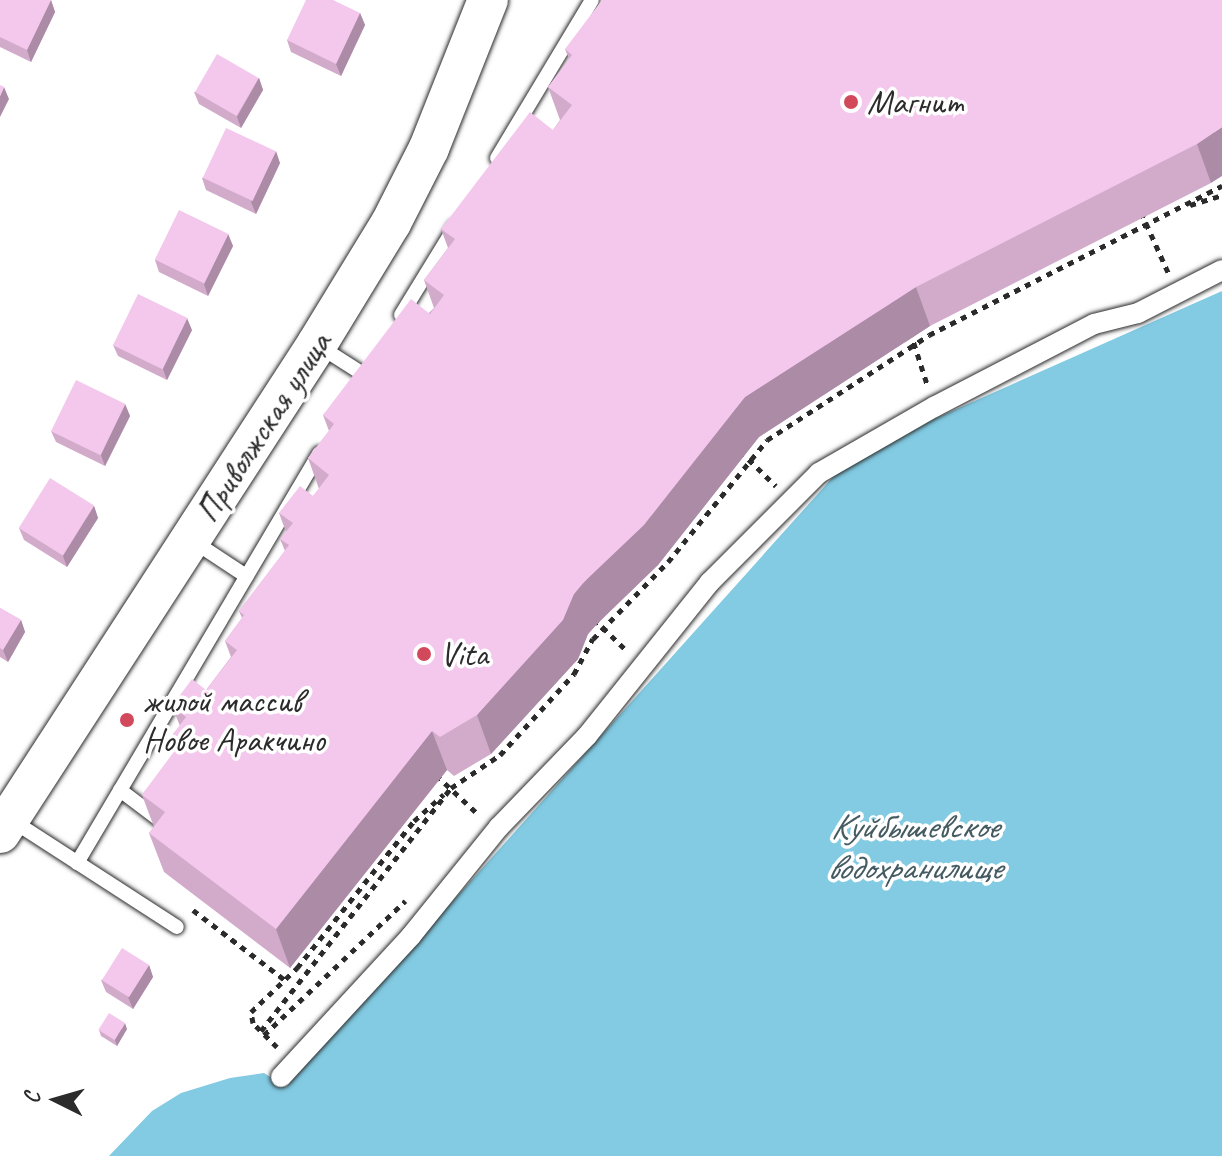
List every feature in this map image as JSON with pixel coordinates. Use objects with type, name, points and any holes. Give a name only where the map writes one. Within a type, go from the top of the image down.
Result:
[{"type":"main road","name":"Приволжская улица","points":[[5,826],[317,344],[391,223],[429,148],[488,0]]},
{"type":"street","points":[[287,1070],[411,936],[499,827],[595,727],[710,582],[824,468],[1094,324],[1138,313],[1222,270]]},
{"type":"lane","points":[[490,170],[528,120],[592,0]]},
{"type":"lane","points":[[392,331],[411,314],[465,210]]},
{"type":"lane","points":[[317,344],[366,376]]},
{"type":"lane","points":[[77,863],[246,576],[298,501],[328,439]]},
{"type":"lane","points":[[190,539],[246,576]]},
{"type":"lane","points":[[120,790],[177,832]]},
{"type":"lane","points":[[5,826],[77,863],[172,924]]},
{"type":"path","points":[[1185,205],[1222,195]]},
{"type":"path","points":[[1136,202],[1171,280]]},
{"type":"path","points":[[907,323],[931,398]]},
{"type":"path","points":[[734,446],[784,494]]},
{"type":"path","points":[[587,612],[637,660]]},
{"type":"path","points":[[432,770],[487,823]]},
{"type":"path","points":[[287,1070],[251,1020],[251,1012],[285,980],[414,821],[451,788]]},
{"type":"path","points":[[264,1035],[409,897]]},
{"type":"path","points":[[172,924],[176,908],[188,907],[285,980]]},
{"type":"water","name":"Куйбышевское водохранилище","points":[[1222,291],[1222,1156],[109,1156],[152,1111],[181,1093],[230,1078],[264,1073],[286,1087],[841,468],[907,431]]},
{"type":"building","points":[[0,0],[51,0],[27,50],[0,37]]},
{"type":"building","points":[[306,0],[333,0],[360,13],[336,64],[287,40]]},
{"type":"building","points":[[602,0],[1222,0],[1222,127],[1197,144],[916,287],[745,397],[644,525],[583,583],[574,594],[563,620],[477,715],[440,737],[432,731],[276,929],[149,833],[165,812],[142,795],[182,741],[173,734],[186,717],[172,706],[192,679],[206,690],[237,650],[225,641],[244,615],[239,611],[289,545],[280,539],[293,523],[279,513],[300,486],[313,496],[329,475],[308,458],[334,424],[323,415],[411,299],[430,314],[444,295],[424,280],[455,239],[441,229],[530,112],[553,130],[572,105],[548,87],[572,55],[565,49]]},
{"type":"building","points":[[217,54],[259,78],[237,116],[195,92]]},
{"type":"building","points":[[226,128],[276,151],[253,201],[203,178]]},
{"type":"building","points":[[179,210],[228,234],[204,284],[155,259]]},
{"type":"building","points":[[138,294],[187,318],[162,369],[113,345]]},
{"type":"building","points":[[76,380],[125,404],[100,455],[51,431]]},
{"type":"building","points":[[50,478],[94,506],[63,556],[19,528]]},
{"type":"building","points":[[0,608],[21,620],[3,650],[0,648]]},
{"type":"building","points":[[122,948],[149,965],[129,997],[102,980]]},
{"type":"building","points":[[109,1013],[125,1023],[115,1040],[98,1030]]},
{"type":"place","name":"Магнит","points":[[851,102]]},
{"type":"place","name":"Vita","points":[[424,654]]},
{"type":"place","name":"жилой массив Новое Аракчино","points":[[127,720]]}]
